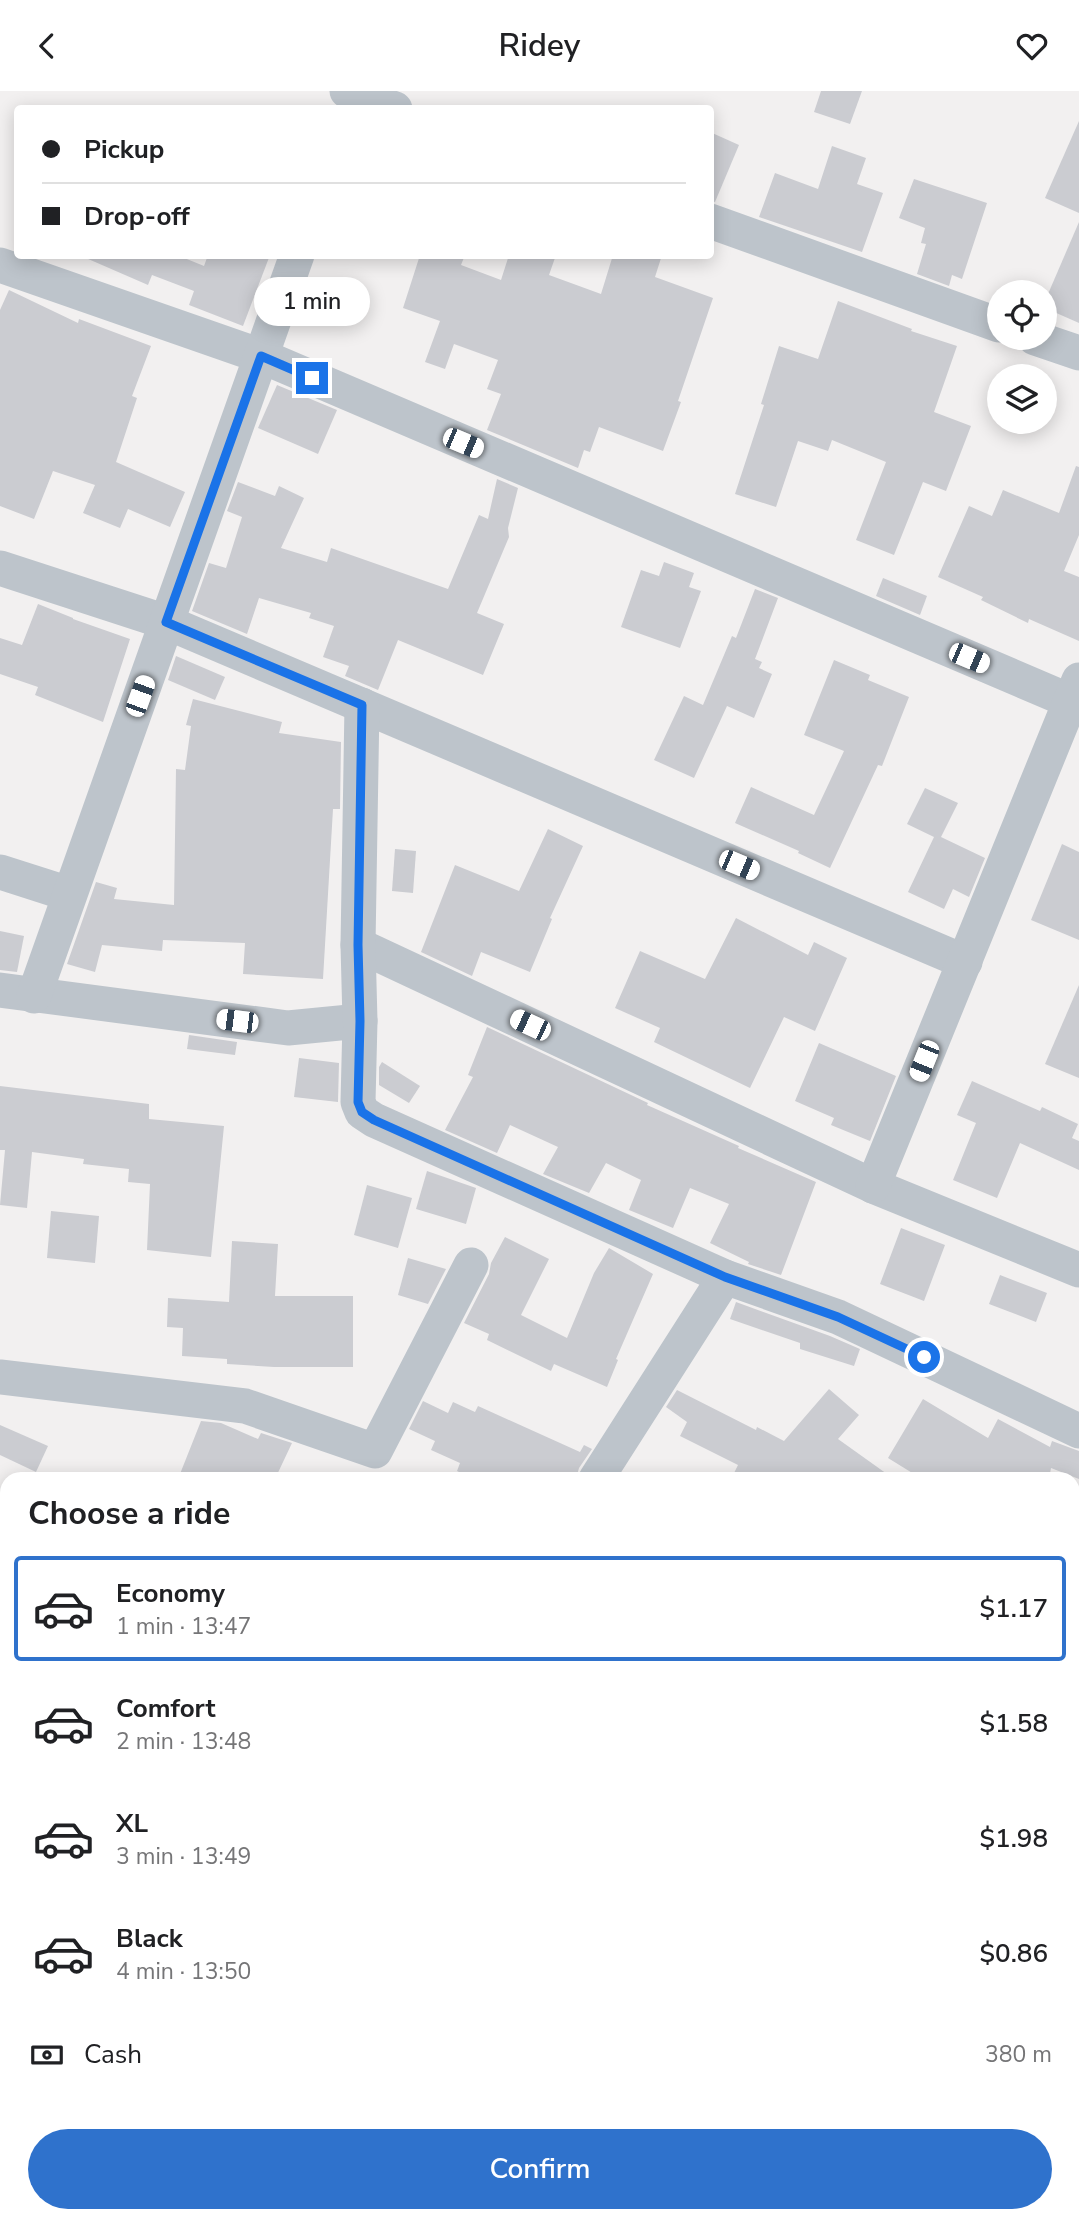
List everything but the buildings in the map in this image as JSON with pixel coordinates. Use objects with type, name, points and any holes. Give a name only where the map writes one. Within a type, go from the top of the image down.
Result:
[{"type":"street","points":[[352,96],[382,105]]},
{"type":"street","points":[[714,222],[987,321]]},
{"type":"street","points":[[34,996],[297,259]]},
{"type":"street","points":[[0,265],[261,356],[1074,690],[873,1186]]},
{"type":"street","points":[[1057,346],[1079,353]]},
{"type":"street","points":[[0,568],[166,622],[965,962]]},
{"type":"street","points":[[362,705],[358,945],[358,1102],[362,1112],[374,1120],[725,1277],[838,1317],[1079,1431]]},
{"type":"street","points":[[0,871],[69,894]]},
{"type":"street","points":[[358,945],[873,1186],[1079,1270]]},
{"type":"street","points":[[0,990],[288,1028],[360,1021]]},
{"type":"street","points":[[0,1377],[245,1406],[375,1451],[471,1265]]},
{"type":"street","points":[[601,1472],[725,1277]]},
{"type":"route","points":[[312,378],[261,356],[166,622],[362,705],[358,1102],[362,1112],[374,1120],[725,1277],[838,1317],[924,1357]]}]
